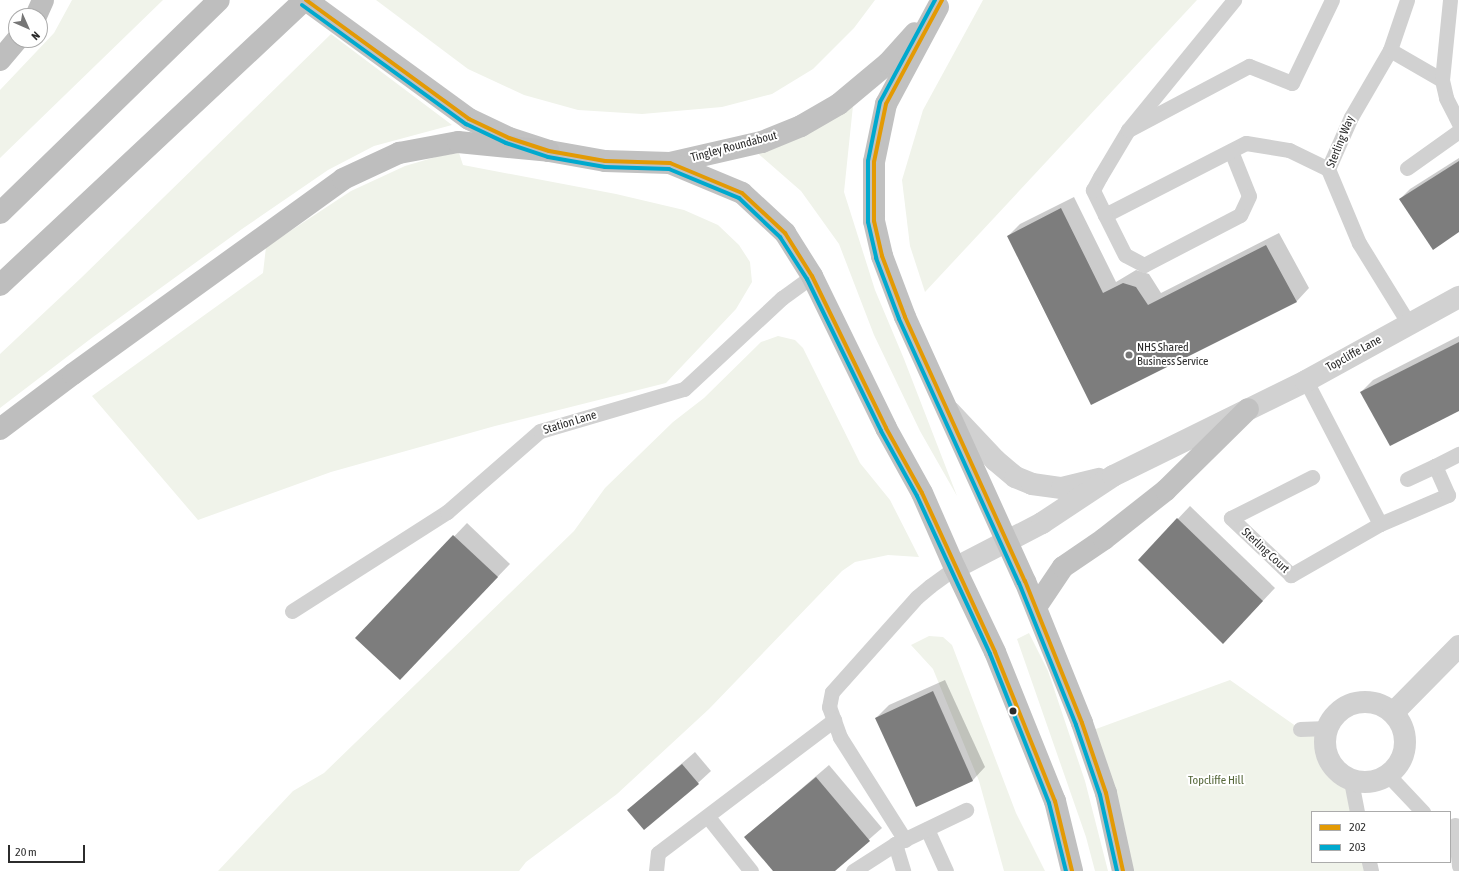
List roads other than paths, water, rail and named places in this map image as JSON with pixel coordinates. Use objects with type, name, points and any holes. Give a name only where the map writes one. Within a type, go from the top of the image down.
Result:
[{"type":"highway","points":[[0,213],[219,0]]},
{"type":"highway","points":[[0,285],[305,0]]},
{"type":"highway","name":"Tingley Roundabout","points":[[305,0],[469,119],[509,138],[549,151],[605,161],[670,163],[762,142],[801,126],[839,104],[888,63],[940,3]]},
{"type":"highway","points":[[940,3],[886,104],[874,162],[874,221],[882,256],[905,317],[1036,607],[1086,732],[1106,793],[1123,871]]},
{"type":"highway","points":[[0,60],[10,48]]},
{"type":"highway","points":[[0,429],[73,374],[343,179],[399,153],[458,142],[549,151]]},
{"type":"highway","points":[[670,163],[742,193],[785,233],[812,276],[886,428],[922,493],[955,568],[995,652],[1037,753],[1055,801],[1072,871]]},
{"type":"highway","points":[[1036,607],[1063,568],[1104,539],[1166,490],[1248,409]]},
{"type":"street","name":"Topcliffe Lane","points":[[1113,476],[1306,381],[1459,296]]},
{"type":"street","points":[[944,405],[995,460],[1015,477],[1032,484],[1062,488],[1113,476]]},
{"type":"street","points":[[955,568],[1042,523],[1113,476]]},
{"type":"street","points":[[1393,713],[1459,646]]},
{"type":"street","points":[[1369,702],[1382,705],[1393,713],[1401,722],[1405,733],[1406,745],[1398,768],[1389,776],[1377,781],[1364,783],[1351,781],[1335,771],[1330,763],[1324,746],[1327,728],[1333,717],[1344,708],[1356,703],[1369,702]]},
{"type":"lane","points":[[1231,150],[1249,196],[1240,215],[1144,265],[1125,255],[1093,190],[1128,130],[1234,0]]},
{"type":"lane","points":[[1128,130],[1249,66],[1292,83],[1332,0]]},
{"type":"lane","name":"Sterling Way","points":[[1407,0],[1390,50],[1351,117],[1328,169],[1359,243],[1409,324]]},
{"type":"lane","points":[[1450,0],[1442,80],[1446,98],[1459,123]]},
{"type":"lane","points":[[1390,50],[1442,80]]},
{"type":"lane","points":[[1407,168],[1459,131]]},
{"type":"lane","points":[[1105,215],[1246,143],[1289,150],[1328,169]]},
{"type":"lane","name":"Station Lane","points":[[292,611],[447,512],[540,431],[684,389],[782,298],[812,276]]},
{"type":"lane","points":[[1306,381],[1380,524]]},
{"type":"lane","points":[[1407,479],[1459,454]]},
{"type":"lane","name":"Sterling Court","points":[[1312,477],[1231,518],[1291,575],[1380,524],[1448,495],[1435,466]]},
{"type":"lane","points":[[903,871],[900,842],[871,784],[840,737],[829,706],[832,692],[917,598],[930,586],[955,568]]},
{"type":"lane","points":[[656,871],[658,853],[834,720]]},
{"type":"lane","points":[[1300,729],[1327,728]]},
{"type":"lane","points":[[1389,776],[1422,811]]},
{"type":"lane","points":[[1351,781],[1357,811]]},
{"type":"lane","points":[[853,871],[900,842],[966,810]]},
{"type":"lane","points":[[708,816],[751,871]]},
{"type":"lane","points":[[1455,825],[1459,866]]},
{"type":"lane","points":[[927,829],[946,871]]},
{"type":"place","name":"NHS Shared Business Service","points":[[1129,355]]},
{"type":"park label","name":"Topcliffe Hill","points":[[1216,781]]}]
